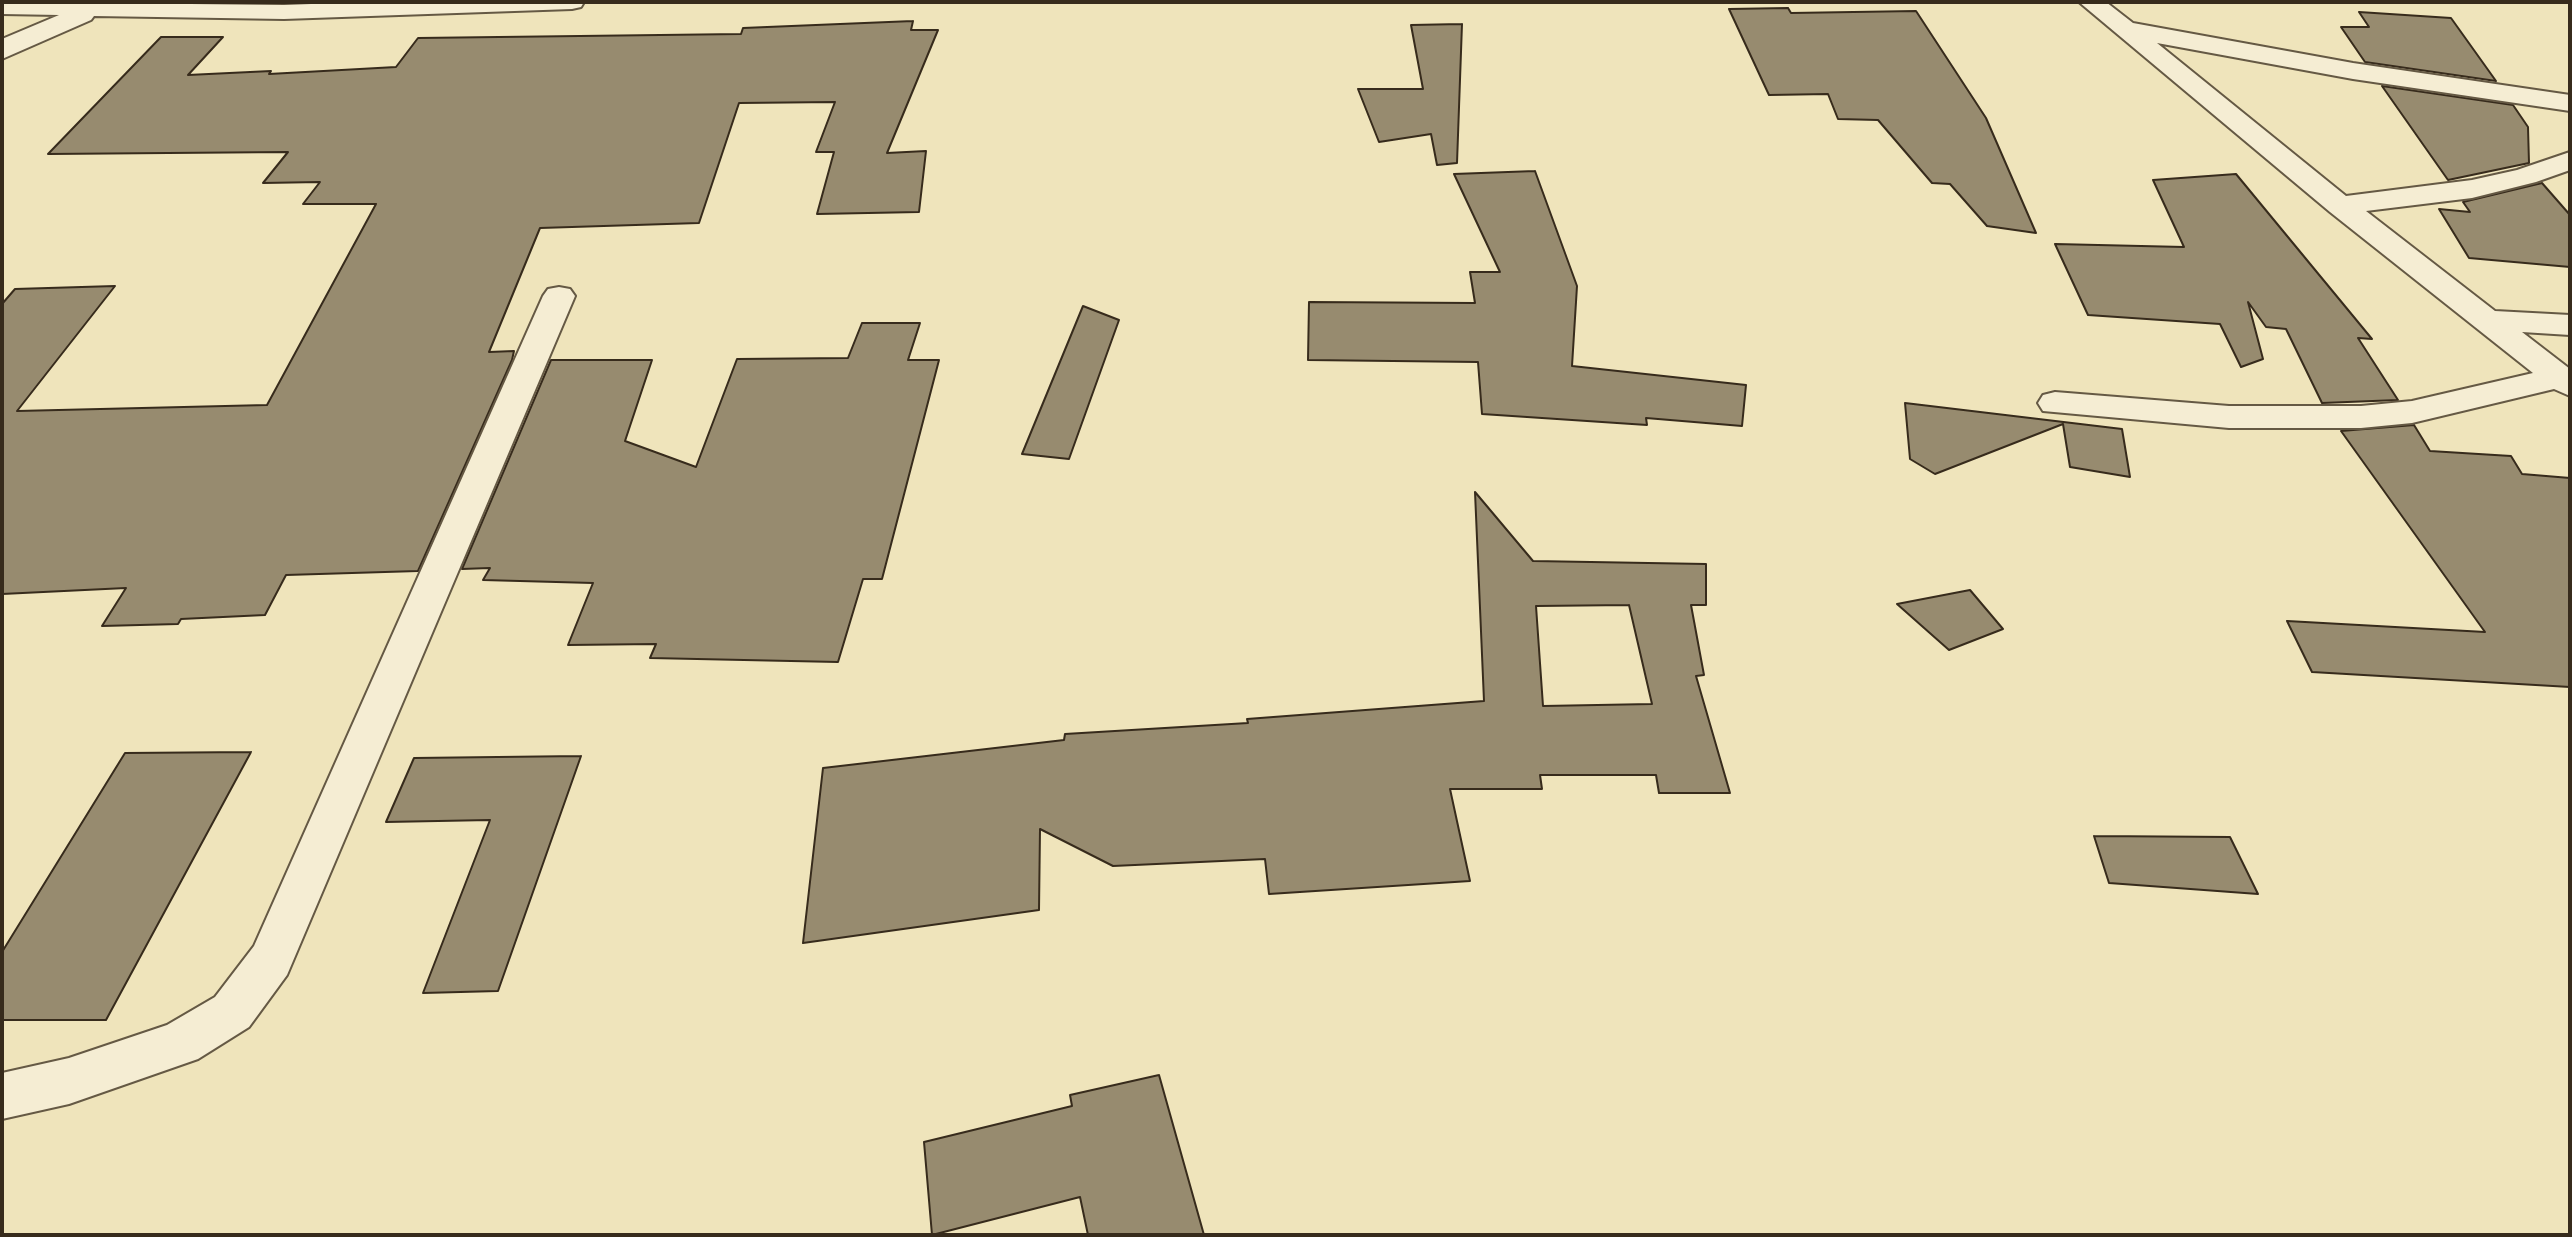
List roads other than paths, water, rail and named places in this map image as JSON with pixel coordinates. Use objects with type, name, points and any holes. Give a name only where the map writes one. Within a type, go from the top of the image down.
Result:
[{"type":"street","points":[[2,7],[106,5],[284,12],[572,2]]},
{"type":"street","points":[[2091,2],[2340,206],[2566,381]]},
{"type":"street","points":[[2,51],[7,46],[106,5]]},
{"type":"street","points":[[2125,29],[2340,69],[2570,103]]},
{"type":"street","points":[[2340,206],[2472,189],[2526,176],[2570,160]]},
{"type":"street","points":[[2,1096],[69,1081],[181,1043],[232,1012],[271,960],[559,296]]},
{"type":"street","points":[[2488,320],[2570,326]]},
{"type":"street","points":[[2055,403],[2239,418],[2361,416],[2412,412],[2566,381]]}]
